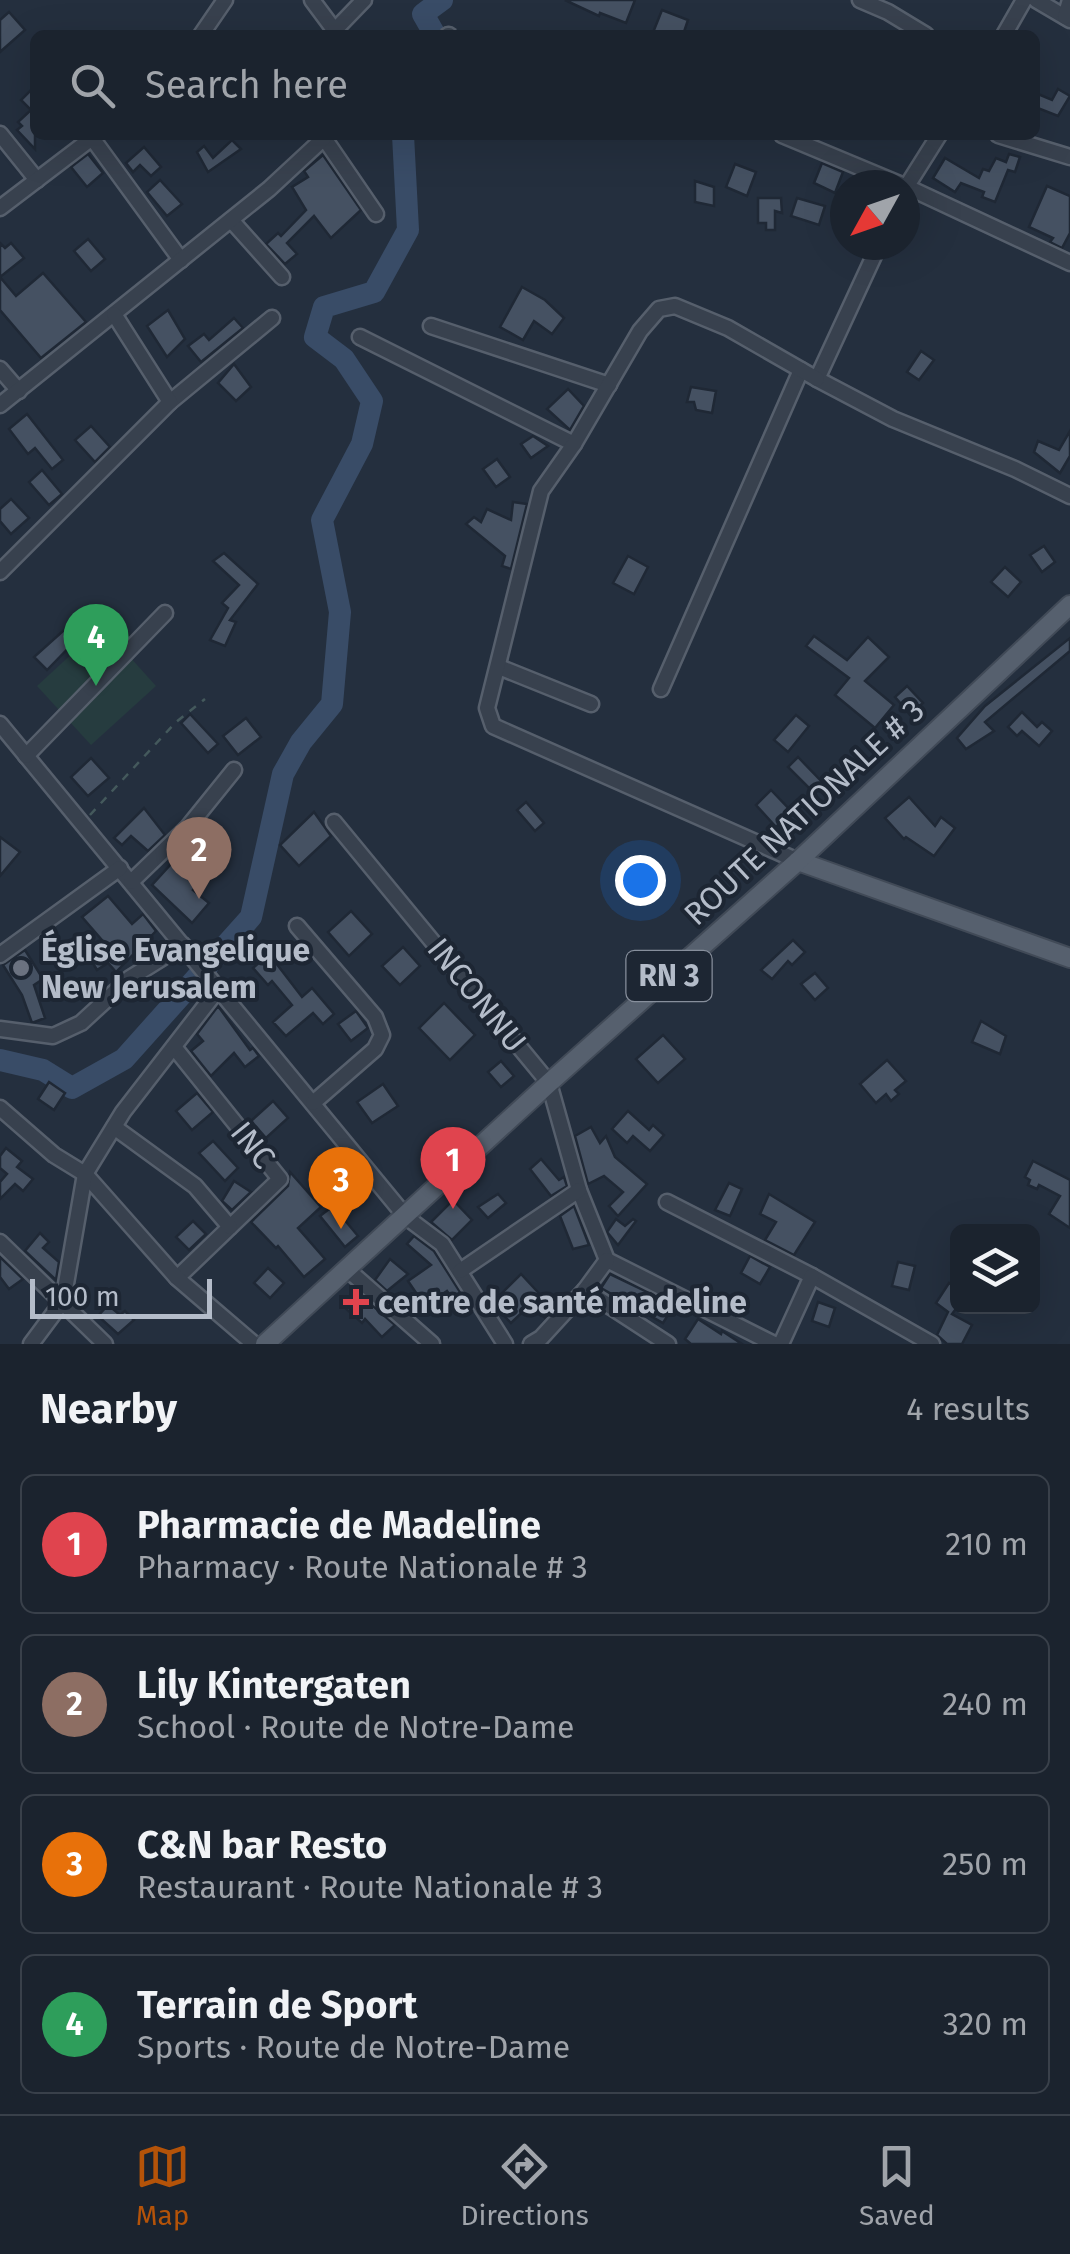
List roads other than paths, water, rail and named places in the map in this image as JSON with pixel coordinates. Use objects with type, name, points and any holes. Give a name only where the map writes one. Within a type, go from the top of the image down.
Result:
[{"type":"main road","name":"ROUTE NATIONALE # 3","points":[[265,1344],[549,1082],[798,860],[1070,604]]},
{"type":"main road","points":[[798,860],[1070,958]]},
{"type":"street","points":[[204,30],[226,0]]},
{"type":"street","points":[[312,0],[335,30]]},
{"type":"street","points":[[339,30],[364,0]]},
{"type":"street","points":[[860,0],[917,30]]},
{"type":"street","points":[[1007,30],[1024,0]]},
{"type":"street","points":[[1036,0],[1067,18],[1070,0]]},
{"type":"street","points":[[0,134],[37,180]]},
{"type":"street","points":[[0,208],[89,140]]},
{"type":"street","points":[[97,140],[182,260]]},
{"type":"street","points":[[0,405],[231,220],[321,140]]},
{"type":"street","points":[[328,140],[376,214]]},
{"type":"street","points":[[794,140],[864,170]]},
{"type":"street","points":[[915,170],[936,140]]},
{"type":"street","points":[[1014,140],[1070,157]]},
{"type":"street","points":[[920,194],[1070,263]]},
{"type":"street","points":[[231,220],[282,276]]},
{"type":"street","points":[[817,379],[872,260]]},
{"type":"street","points":[[798,860],[493,726],[487,708],[541,491],[650,320],[659,310],[676,306],[728,328],[892,419],[1070,496]]},
{"type":"street","points":[[114,314],[170,402]]},
{"type":"street","points":[[0,572],[170,402],[272,318]]},
{"type":"street","points":[[431,326],[608,385]]},
{"type":"street","points":[[360,337],[574,444]]},
{"type":"street","points":[[0,368],[19,391]]},
{"type":"street","points":[[661,689],[801,370]]},
{"type":"street","points":[[26,756],[165,613]]},
{"type":"street","points":[[499,667],[591,704]]},
{"type":"street","points":[[0,724],[406,1217],[442,1244],[505,1344]]},
{"type":"street","points":[[131,882],[178,838],[234,770]]},
{"type":"street","name":"INCONNU","points":[[334,822],[549,1082],[580,1190],[607,1260]]},
{"type":"street","points":[[0,955],[120,868]]},
{"type":"street","points":[[297,926],[375,1016],[382,1035],[375,1049],[313,1103]]},
{"type":"street","points":[[0,1029],[53,1036],[81,1023],[130,978],[187,949]]},
{"type":"street","points":[[31,1344],[63,1301],[86,1174],[214,982]]},
{"type":"street","name":"INC","points":[[174,1047],[280,1179],[177,1278]]},
{"type":"street","points":[[0,1108],[54,1155],[86,1174],[177,1278],[254,1344]]},
{"type":"street","points":[[114,1127],[195,1186],[230,1227]]},
{"type":"street","points":[[460,1272],[580,1190]]},
{"type":"street","points":[[667,1202],[812,1276],[932,1344]]},
{"type":"street","points":[[0,1242],[106,1344]]},
{"type":"street","points":[[541,1342],[607,1260],[778,1344],[812,1276]]},
{"type":"street","points":[[348,1270],[432,1344]]},
{"type":"street","points":[[585,1290],[668,1344]]},
{"type":"waterway","points":[[432,30],[423,14],[442,0]]},
{"type":"waterway","points":[[0,1060],[43,1070],[72,1088],[124,1059],[251,917],[283,774],[301,742],[332,704],[340,612],[322,520],[362,444],[372,401],[344,359],[315,337],[324,307],[374,292],[408,230],[403,140]]},
{"type":"place","name":"Terrain de Sport","points":[[96,686]]},
{"type":"place","name":"Lily Kintergaten","points":[[199,899]]},
{"type":"place","name":"Église Evangelique New Jerusalem","points":[[21,968]]},
{"type":"place","name":"Pharmacie de Madeline","points":[[453,1209]]},
{"type":"place","name":"C&N bar Resto","points":[[341,1229]]},
{"type":"place","name":"centre de santé madeline","points":[[356,1302]]}]
